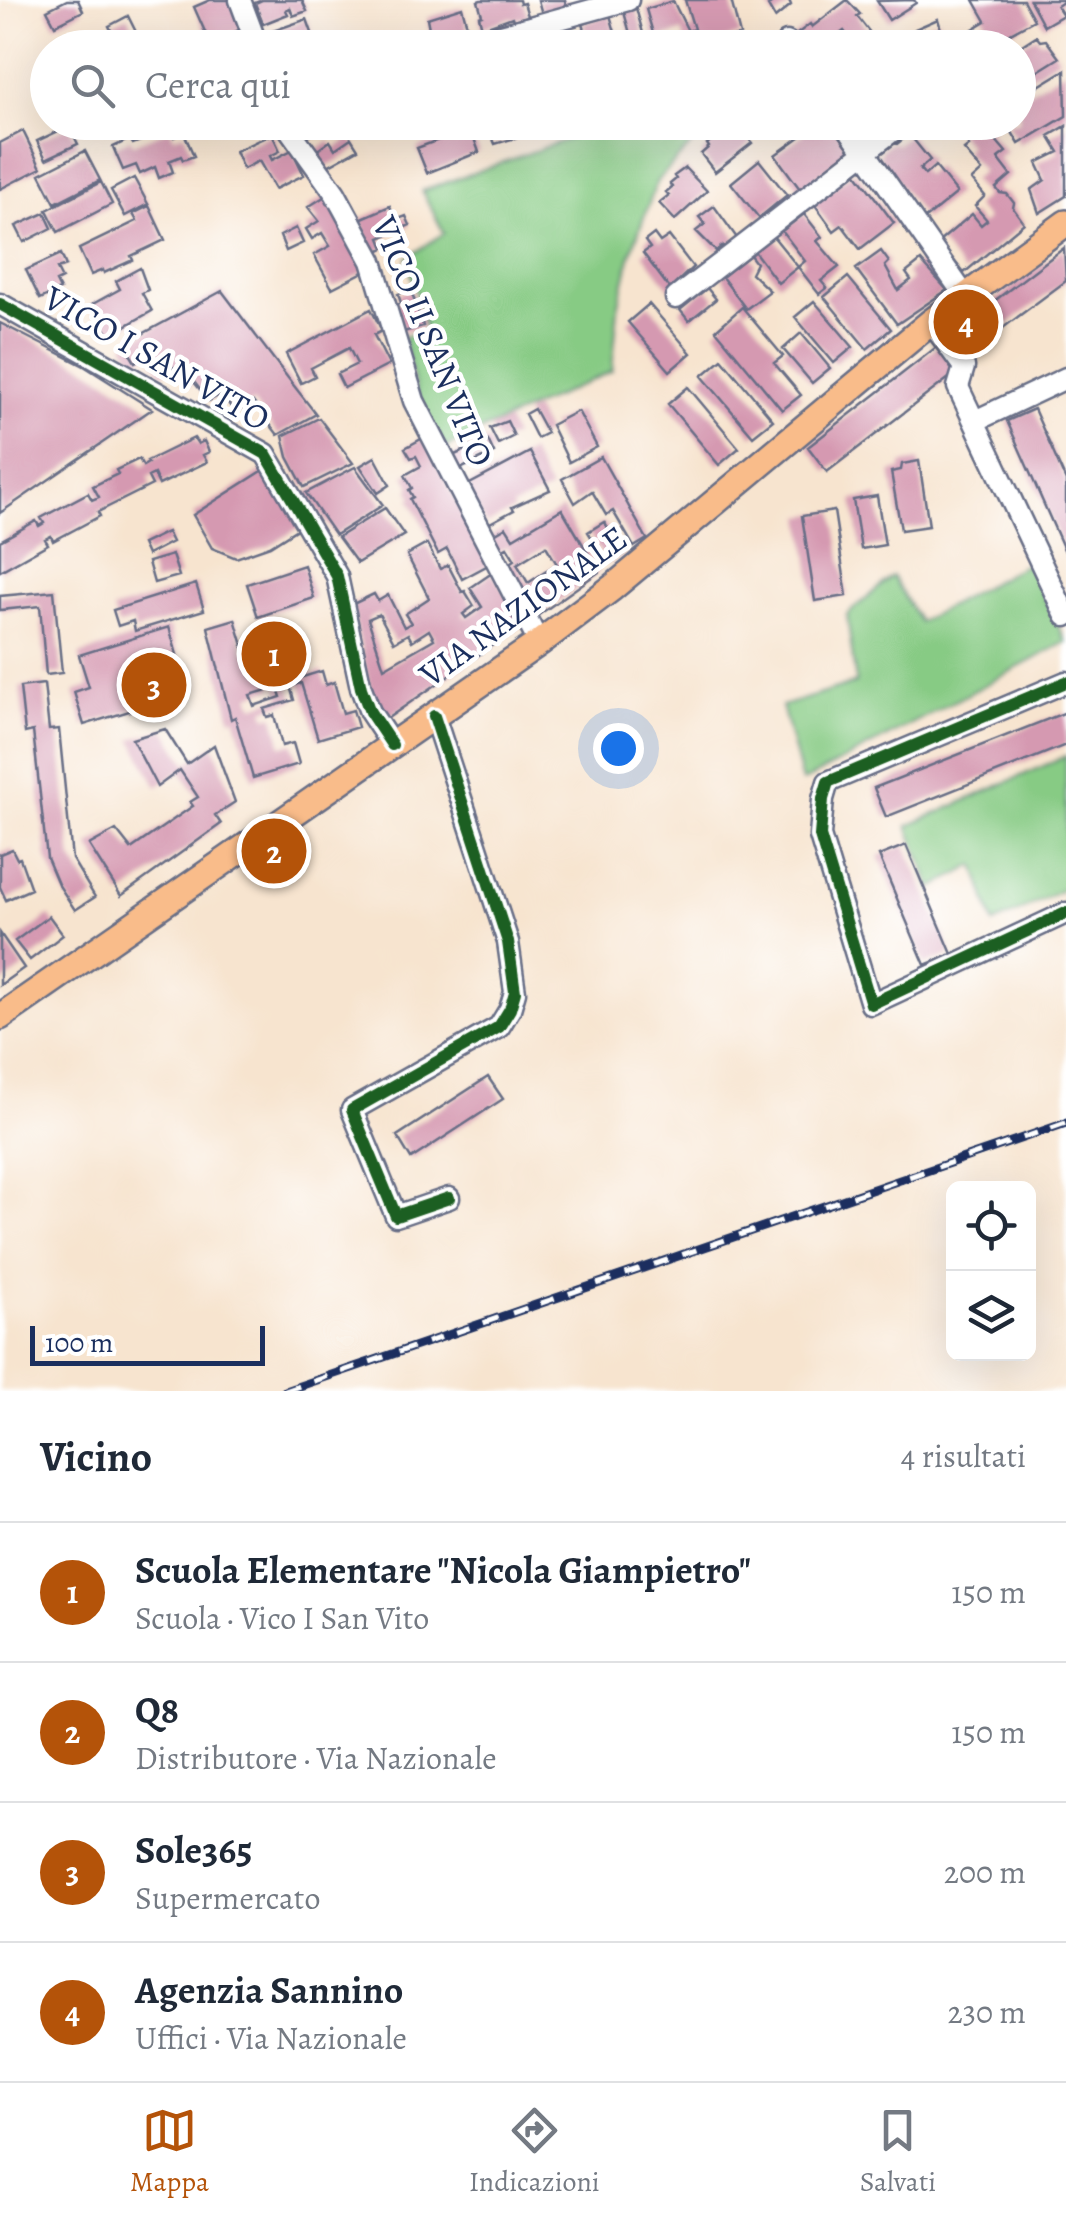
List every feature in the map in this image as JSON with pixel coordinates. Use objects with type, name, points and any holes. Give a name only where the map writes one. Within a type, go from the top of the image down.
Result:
[{"type":"main road","name":"VIA NAZIONALE","points":[[0,1018],[539,643],[636,568],[930,322],[1066,222]]},
{"type":"street","points":[[240,0],[251,30]]},
{"type":"street","points":[[519,30],[628,0]]},
{"type":"street","name":"VICO II SAN VITO","points":[[297,140],[336,194],[372,261],[414,401],[539,643]]},
{"type":"street","points":[[856,140],[965,296]]},
{"type":"street","points":[[676,298],[880,140]]},
{"type":"street","name":"VICO I SAN VITO","points":[[0,304],[266,454],[337,576],[361,688],[370,712],[392,746]]},
{"type":"street","points":[[930,322],[964,367],[958,386],[1066,616]]},
{"type":"street","points":[[976,420],[1066,378]]},
{"type":"street","points":[[1066,682],[828,782],[820,836],[871,1004],[1066,914]]},
{"type":"street","points":[[434,716],[508,942],[514,992],[510,1009],[499,1027],[352,1110],[396,1216],[449,1198]]},
{"type":"green space","points":[[565,140],[696,140],[657,181],[631,253],[618,308],[612,371],[442,449],[418,398],[403,337],[426,331],[407,258],[444,233],[422,191]]},
{"type":"green space","points":[[1028,563],[1066,642],[802,782],[782,706],[856,683],[847,615],[892,576],[919,622]]},
{"type":"green space","points":[[1066,756],[1066,888],[994,924],[975,865],[932,888],[908,826]]},
{"type":"building","points":[[67,0],[78,0],[83,11],[55,25],[47,10]]},
{"type":"building","points":[[210,0],[236,0],[248,26],[239,30],[204,30],[194,7]]},
{"type":"building","points":[[302,0],[307,11],[293,16],[290,8],[286,10],[288,14],[263,24],[255,3]]},
{"type":"building","points":[[519,0],[528,16],[513,20],[512,17],[482,28],[478,1]]},
{"type":"building","points":[[538,0],[565,0],[566,6],[542,14]]},
{"type":"building","points":[[685,0],[731,0],[739,30],[691,30],[694,29]]},
{"type":"building","points":[[769,0],[789,0],[791,5],[775,18]]},
{"type":"building","points":[[847,0],[868,30],[802,30],[810,24],[812,27]]},
{"type":"building","points":[[974,0],[1023,0],[1034,20],[1016,30],[974,30],[986,21]]},
{"type":"building","points":[[1030,0],[1066,0],[1057,6],[1063,15],[1044,26]]},
{"type":"building","points":[[673,1],[688,30],[652,30],[646,9]]},
{"type":"building","points":[[877,1],[916,3],[889,20]]},
{"type":"building","points":[[462,7],[468,30],[429,30],[427,18]]},
{"type":"building","points":[[636,8],[642,30],[629,30],[624,12]]},
{"type":"building","points":[[610,15],[614,30],[585,30],[583,24]]},
{"type":"building","points":[[128,16],[135,30],[111,30],[109,26]]},
{"type":"building","points":[[307,19],[311,30],[276,30]]},
{"type":"building","points":[[938,19],[941,30],[915,30]]},
{"type":"building","points":[[1036,36],[1040,41],[1046,40],[1059,58],[1036,72]]},
{"type":"building","points":[[1065,70],[1066,116],[1036,134],[1036,88]]},
{"type":"building","points":[[1066,126],[1066,196],[1039,213],[1031,190],[1045,180],[1037,163],[1059,152],[1049,136]]},
{"type":"building","points":[[23,131],[41,168],[0,189],[0,143]]},
{"type":"building","points":[[76,140],[78,144],[46,159],[37,141]]},
{"type":"building","points":[[128,140],[133,144],[143,140],[187,140],[194,156],[169,161],[173,172],[159,178],[155,167],[140,174],[136,165],[123,170],[113,147]]},
{"type":"building","points":[[259,140],[275,140],[280,151],[270,156],[272,160],[292,150],[304,175],[275,189],[259,161],[243,169],[235,151]]},
{"type":"building","points":[[352,140],[358,149],[322,169],[312,154],[330,141],[335,149]]},
{"type":"building","points":[[439,140],[475,140],[479,152],[427,173],[417,148]]},
{"type":"building","points":[[712,140],[752,143],[715,172],[701,154],[709,147]]},
{"type":"building","points":[[796,140],[843,140],[851,151],[800,189],[775,155]]},
{"type":"building","points":[[914,140],[930,160],[920,169],[925,175],[935,166],[957,193],[925,219],[879,156],[891,143]]},
{"type":"building","points":[[964,140],[996,140],[1006,152],[998,158],[1011,175],[996,188],[1007,194],[1024,223],[964,273],[939,242],[972,214],[981,225],[987,220],[975,206],[985,196],[972,180],[982,171],[964,150],[969,146]]},
{"type":"building","points":[[85,151],[100,180],[55,203],[40,174]]},
{"type":"building","points":[[759,160],[787,195],[759,218],[731,183]]},
{"type":"building","points":[[685,168],[707,191],[675,220],[659,203],[669,195],[666,192],[676,179],[674,176]]},
{"type":"building","points":[[855,171],[894,223],[860,249],[842,225],[834,231],[813,202]]},
{"type":"building","points":[[134,178],[148,204],[125,216],[111,190]]},
{"type":"building","points":[[101,182],[112,204],[58,232],[47,210]]},
{"type":"building","points":[[327,195],[369,269],[332,288],[314,255],[330,246],[322,233],[312,239],[306,229],[319,221],[308,207]]},
{"type":"building","points":[[149,206],[165,240],[131,256],[133,260],[91,275],[79,249],[137,221],[133,214]]},
{"type":"building","points":[[390,206],[396,220],[406,216],[410,225],[380,238],[384,248],[373,253],[360,219]]},
{"type":"building","points":[[714,206],[737,238],[725,249],[722,246],[716,251],[696,231],[705,224],[699,217]]},
{"type":"building","points":[[45,213],[52,228],[24,242],[16,226]]},
{"type":"building","points":[[804,214],[822,237],[817,241],[839,267],[821,281],[827,288],[819,294],[798,267],[805,261],[782,231]]},
{"type":"building","points":[[296,228],[303,243],[286,251],[280,236]]},
{"type":"building","points":[[654,234],[660,242],[669,236],[693,267],[670,289],[643,253],[650,248],[645,241]]},
{"type":"building","points":[[773,236],[798,267],[778,283],[754,251]]},
{"type":"building","points":[[1064,248],[1066,281],[972,351],[956,330]]},
{"type":"building","points":[[881,251],[898,290],[911,280],[906,273],[921,261],[947,290],[897,324],[856,269]]},
{"type":"building","points":[[61,254],[66,266],[57,269],[62,279],[56,282],[60,290],[40,299],[26,270]]},
{"type":"building","points":[[750,255],[756,263],[751,273],[770,291],[746,309],[722,277]]},
{"type":"building","points":[[140,268],[148,290],[142,293],[152,311],[109,335],[104,327],[101,329],[91,305],[120,289],[116,281]]},
{"type":"building","points":[[848,277],[891,329],[867,349],[824,297]]},
{"type":"building","points":[[707,288],[716,299],[689,321],[680,310]]},
{"type":"building","points":[[411,290],[423,326],[404,332],[395,305],[401,303],[398,294]]},
{"type":"building","points":[[222,291],[316,414],[278,435],[253,402],[235,413],[222,394],[209,401],[194,382],[188,386],[175,367],[162,374],[149,354],[135,362],[124,344]]},
{"type":"building","points":[[814,301],[853,347],[834,363],[795,317]]},
{"type":"building","points":[[649,304],[691,353],[670,371],[628,322]]},
{"type":"building","points":[[742,307],[783,356],[774,363],[801,395],[782,410],[716,330]]},
{"type":"building","points":[[371,309],[382,331],[374,335],[389,365],[344,388],[337,374],[357,364],[349,348],[311,368],[315,376],[301,383],[286,354]]},
{"type":"building","points":[[0,323],[84,366],[152,409],[0,513]]},
{"type":"building","points":[[801,333],[830,368],[812,383],[783,349]]},
{"type":"building","points":[[939,345],[958,371],[827,472],[808,447]]},
{"type":"building","points":[[722,359],[773,420],[753,436],[702,376]]},
{"type":"building","points":[[688,387],[739,448],[719,465],[668,404]]},
{"type":"building","points":[[534,409],[547,433],[537,438],[525,414]]},
{"type":"building","points":[[1034,409],[1066,481],[1066,554],[1007,421]]},
{"type":"building","points":[[578,411],[597,447],[569,462],[551,425]]},
{"type":"building","points":[[319,418],[353,463],[304,487],[288,457],[283,436]]},
{"type":"building","points":[[507,421],[514,436],[498,444],[490,428]]},
{"type":"building","points":[[194,438],[198,444],[204,441],[209,452],[203,455],[207,462],[159,485],[154,474],[148,477],[152,485],[98,512],[100,516],[53,541],[51,536],[45,539],[48,544],[0,571],[0,541],[36,521],[39,526],[44,523],[41,518],[88,493],[92,500],[99,497],[93,486],[118,474],[116,470],[139,459],[143,466]]},
{"type":"building","points":[[423,438],[490,564],[462,579],[447,549],[438,554],[410,499],[412,488],[405,475],[421,466],[405,448]]},
{"type":"building","points":[[488,440],[494,453],[454,472],[448,458]]},
{"type":"building","points":[[530,452],[550,490],[512,507],[514,510],[486,525],[466,486]]},
{"type":"building","points":[[375,457],[390,485],[378,493],[360,466]]},
{"type":"building","points":[[601,457],[647,539],[634,547],[613,511],[606,515],[592,491],[575,503],[562,479]]},
{"type":"building","points":[[919,461],[929,526],[901,530],[891,472],[901,470],[902,464]]},
{"type":"building","points":[[355,467],[383,505],[335,535],[306,493]]},
{"type":"building","points":[[267,468],[303,525],[270,546],[236,558],[212,548],[193,515]]},
{"type":"building","points":[[877,496],[885,545],[861,549],[853,500]]},
{"type":"building","points":[[385,508],[404,535],[357,563],[338,537]]},
{"type":"building","points":[[562,509],[599,572],[533,619],[503,568],[515,560],[507,547],[494,554],[486,539],[506,527],[513,538]],"holes":[[[546,546],[557,564],[528,583],[517,564]]]},
{"type":"building","points":[[834,511],[847,596],[815,601],[802,516]]},
{"type":"building","points":[[604,522],[624,554],[608,564],[588,532]]},
{"type":"building","points":[[167,532],[172,542],[147,555],[142,544]]},
{"type":"building","points":[[427,544],[440,569],[448,565],[474,606],[463,614],[466,618],[482,607],[470,588],[492,573],[525,623],[385,720],[372,698],[351,605],[374,594],[378,601],[388,595],[404,627],[411,623],[405,614],[429,598],[407,555]],"holes":[[[379,614],[394,642],[408,634],[412,641],[429,630],[434,639],[384,668],[368,619]]]},
{"type":"building","points":[[172,555],[179,576],[154,583],[148,562]]},
{"type":"building","points":[[304,565],[314,598],[258,617],[247,584]]},
{"type":"building","points":[[196,584],[204,610],[135,631],[133,621],[118,626],[113,610]]},
{"type":"building","points":[[54,591],[62,673],[46,675],[40,606],[0,610],[0,596]]},
{"type":"building","points":[[235,619],[245,652],[262,647],[274,688],[250,695],[254,706],[281,697],[277,685],[322,671],[326,685],[334,682],[343,713],[353,710],[358,727],[318,739],[301,683],[290,686],[294,700],[264,709],[267,717],[274,715],[282,746],[293,743],[299,764],[253,778],[235,717],[231,719],[208,627]]},
{"type":"building","points":[[169,627],[188,693],[84,725],[74,692],[89,687],[79,655]]},
{"type":"building","points":[[44,684],[49,730],[59,729],[72,859],[95,897],[75,910],[47,858],[33,731],[25,733],[20,687]]},
{"type":"building","points":[[1066,712],[1066,745],[886,817],[874,788]]},
{"type":"building","points":[[165,729],[187,764],[214,745],[235,802],[215,815],[221,824],[121,896],[89,845],[116,830],[131,849],[193,806],[190,802],[198,797],[180,770],[157,787],[132,739]]},
{"type":"building","points":[[906,845],[952,954],[925,965],[879,856]]},
{"type":"building","points":[[12,849],[20,858],[31,889],[6,900],[0,887],[0,854]]},
{"type":"building","points":[[49,916],[63,935],[30,960],[15,941]]},
{"type":"building","points":[[0,933],[24,968],[0,985]]},
{"type":"building","points":[[488,1077],[503,1099],[411,1159],[397,1136]]},
{"type":"railway","points":[[285,1391],[1066,1123]]},
{"type":"cycle path","points":[[0,304],[266,454],[337,576],[361,688],[370,712],[392,745]]},
{"type":"cycle path","points":[[1066,682],[828,782],[820,836],[871,1004],[1066,913]]},
{"type":"cycle path","points":[[434,716],[508,942],[515,992],[499,1027],[352,1110],[396,1216],[449,1198]]},
{"type":"place","name":"Agenzia Sannino","points":[[966,322]]},
{"type":"place","name":"Scuola Elementare \"Nicola Giampietro\"","points":[[274,654]]},
{"type":"place","name":"Sole365","points":[[154,685]]},
{"type":"place","name":"Q8","points":[[274,851]]}]
